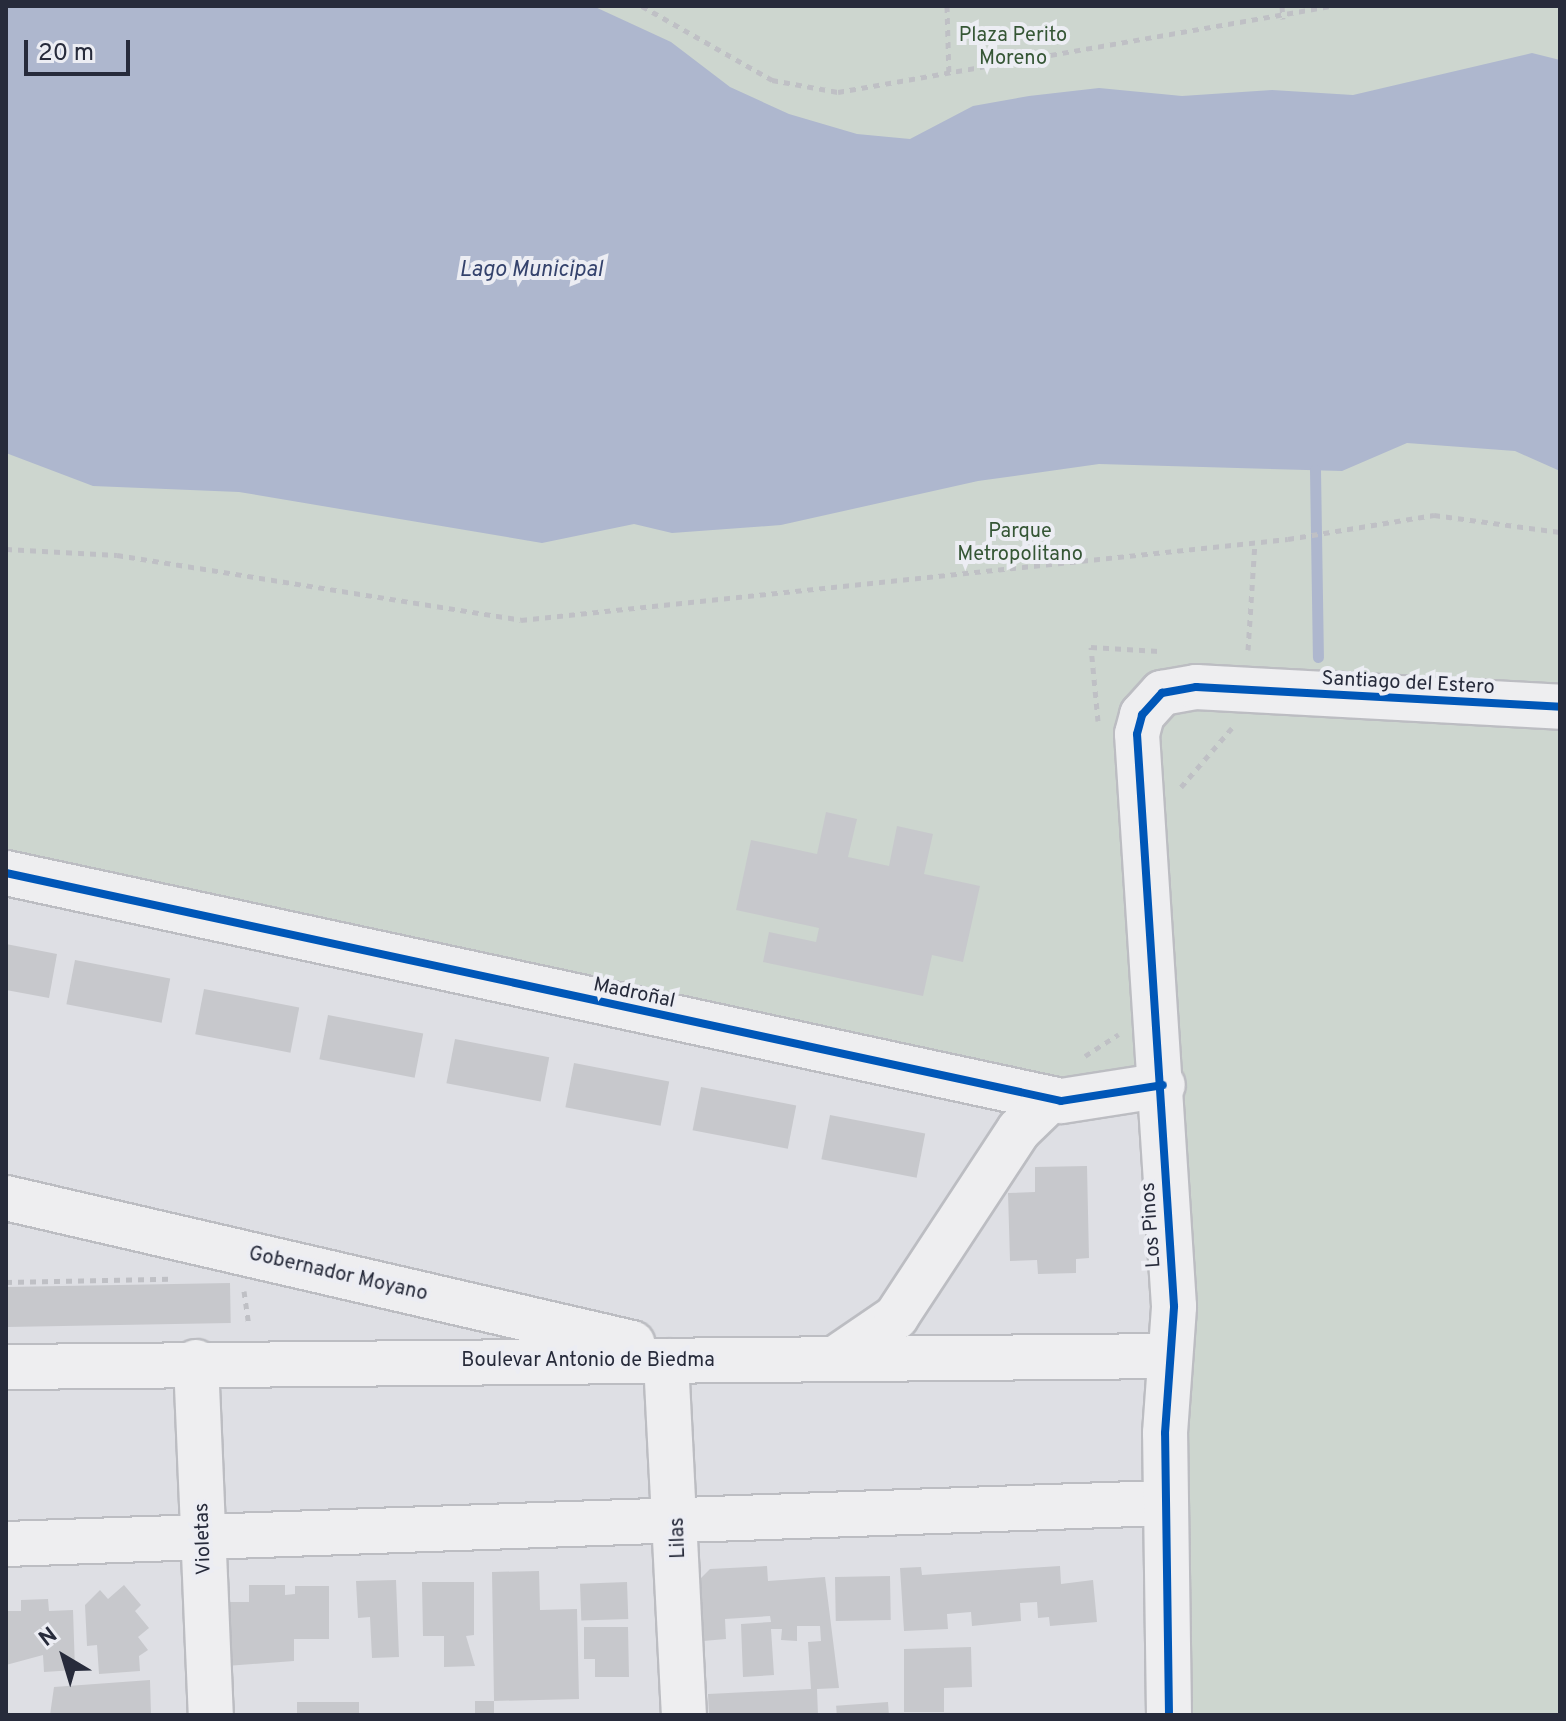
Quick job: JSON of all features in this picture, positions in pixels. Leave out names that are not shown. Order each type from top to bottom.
[{"type":"street","name":"Santiago del Estero","points":[[1118,737],[1151,699],[1196,687],[1560,707]]},
{"type":"street","name":"Los Pinos","points":[[1118,737],[1163,1085],[1170,1356],[1164,1503],[1169,1715]]},
{"type":"street","name":"Madroñal","points":[[6,873],[1063,1083],[1163,1085]]},
{"type":"street","points":[[833,1359],[896,1317],[1019,1130],[1063,1083]]},
{"type":"street","name":"Gobernador Moyano","points":[[6,1198],[636,1344],[666,1361]]},
{"type":"street","name":"Boulevar Antonio de Biedma","points":[[6,1367],[196,1362],[1170,1356]]},
{"type":"street","name":"Lilas","points":[[666,1361],[678,1519],[684,1715]]},
{"type":"street","name":"Violetas","points":[[196,1362],[211,1715]]},
{"type":"street","points":[[6,1544],[1164,1503]]},
{"type":"path","points":[[642,6],[748,67],[806,90],[949,77],[1283,19],[1329,6]]},
{"type":"path","points":[[947,6],[949,77]]},
{"type":"path","points":[[1282,6],[1283,19]]},
{"type":"path","points":[[6,549],[117,555],[521,620],[1255,543],[1434,515],[1560,532]]},
{"type":"path","points":[[1248,655],[1255,543]]},
{"type":"path","points":[[1118,737],[1091,647],[1177,652]]},
{"type":"path","points":[[1234,654],[1264,656]]},
{"type":"path","points":[[1180,804],[1180,789],[1233,726],[1249,727]]},
{"type":"path","points":[[1063,1083],[1095,1045],[1125,1032],[1124,1016]]},
{"type":"path","points":[[242,1278],[251,1338]]},
{"type":"path","points":[[6,1282],[179,1279]]},
{"type":"green space","name":"Parque Metropolitano","points":[[6,6],[1560,6],[1560,1715],[1169,1715],[1162,1112],[1061,1101],[6,873]]},
{"type":"water","name":"Lago Municipal","points":[[6,6],[593,6],[671,42],[730,87],[789,114],[857,134],[910,139],[973,106],[1029,96],[1099,88],[1182,96],[1272,90],[1353,95],[1532,53],[1560,60],[1560,471],[1515,451],[1407,443],[1342,471],[1099,464],[978,481],[781,525],[672,533],[634,524],[542,543],[239,492],[93,486],[6,453]]},
{"type":"building","points":[[826,812],[857,819],[848,857],[889,866],[897,826],[933,834],[924,874],[980,886],[963,962],[932,955],[923,996],[763,962],[769,932],[816,942],[819,928],[736,910],[751,840],[817,854]]},
{"type":"building","points":[[6,944],[57,954],[49,998],[6,990]]},
{"type":"building","points":[[75,960],[170,979],[162,1023],[66,1004]]},
{"type":"building","points":[[204,989],[299,1008],[290,1053],[195,1034]]},
{"type":"building","points":[[328,1015],[423,1034],[415,1078],[319,1059]]},
{"type":"building","points":[[455,1039],[549,1057],[541,1101],[446,1083]]},
{"type":"building","points":[[574,1063],[669,1082],[661,1126],[565,1107]]},
{"type":"building","points":[[701,1087],[796,1106],[788,1149],[693,1130]]},
{"type":"building","points":[[830,1115],[925,1134],[917,1178],[821,1159]]},
{"type":"building","points":[[1087,1166],[1089,1258],[1076,1259],[1076,1273],[1038,1274],[1037,1260],[1010,1261],[1008,1193],[1035,1192],[1035,1167]]},
{"type":"building","points":[[230,1283],[231,1323],[7,1327],[6,1287]]},
{"type":"building","points":[[767,1566],[768,1581],[825,1577],[839,1688],[817,1689],[818,1715],[709,1715],[708,1694],[811,1689],[808,1642],[821,1641],[820,1626],[797,1626],[797,1641],[781,1640],[782,1629],[771,1629],[774,1675],[743,1677],[741,1624],[771,1622],[770,1616],[725,1619],[726,1639],[703,1641],[700,1579],[710,1569]]},
{"type":"building","points":[[1060,1566],[1061,1584],[1093,1580],[1097,1622],[1050,1626],[1049,1617],[1038,1618],[1037,1602],[1020,1603],[1021,1621],[972,1626],[971,1612],[947,1614],[948,1629],[904,1631],[900,1568],[921,1567],[922,1575]]},
{"type":"building","points":[[539,1571],[540,1610],[577,1609],[579,1699],[494,1701],[492,1572]]},
{"type":"building","points":[[890,1576],[891,1620],[836,1621],[835,1577]]},
{"type":"building","points":[[396,1580],[399,1657],[372,1658],[370,1617],[358,1618],[356,1581]]},
{"type":"building","points":[[422,1582],[474,1582],[474,1635],[466,1636],[475,1666],[444,1667],[444,1636],[423,1636]]},
{"type":"building","points":[[627,1582],[628,1619],[581,1621],[580,1584]]},
{"type":"building","points":[[124,1585],[141,1605],[135,1611],[149,1628],[138,1637],[148,1650],[139,1656],[140,1671],[99,1674],[97,1645],[87,1646],[85,1605],[100,1590],[108,1599]]},
{"type":"building","points":[[249,1585],[285,1585],[285,1595],[295,1594],[295,1586],[329,1586],[329,1639],[294,1639],[294,1661],[226,1666],[226,1602],[249,1602]]},
{"type":"building","points":[[48,1599],[49,1611],[73,1610],[75,1670],[44,1672],[43,1655],[6,1665],[6,1611],[21,1611],[21,1600]]},
{"type":"building","points":[[584,1627],[628,1627],[629,1677],[595,1677],[595,1659],[584,1659]]},
{"type":"building","points":[[971,1647],[972,1687],[944,1688],[944,1712],[904,1712],[904,1649]]},
{"type":"building","points":[[150,1680],[151,1714],[50,1715],[54,1687]]},
{"type":"building","points":[[475,1701],[494,1701],[494,1715],[475,1715]]},
{"type":"building","points":[[297,1702],[359,1702],[359,1715],[297,1715]]},
{"type":"building","points":[[888,1702],[889,1715],[837,1715],[836,1706]]},
{"type":"waterway","points":[[1315,470],[1318,657]]},
{"type":"cycle path","points":[[1169,1715],[1165,1433],[1174,1306],[1137,734],[1142,715],[1162,693],[1196,687],[1560,707]]},
{"type":"cycle path","points":[[6,873],[1061,1101],[1163,1085]]},
{"type":"park label","name":"Plaza Perito Moreno","points":[[1013,48]]}]
